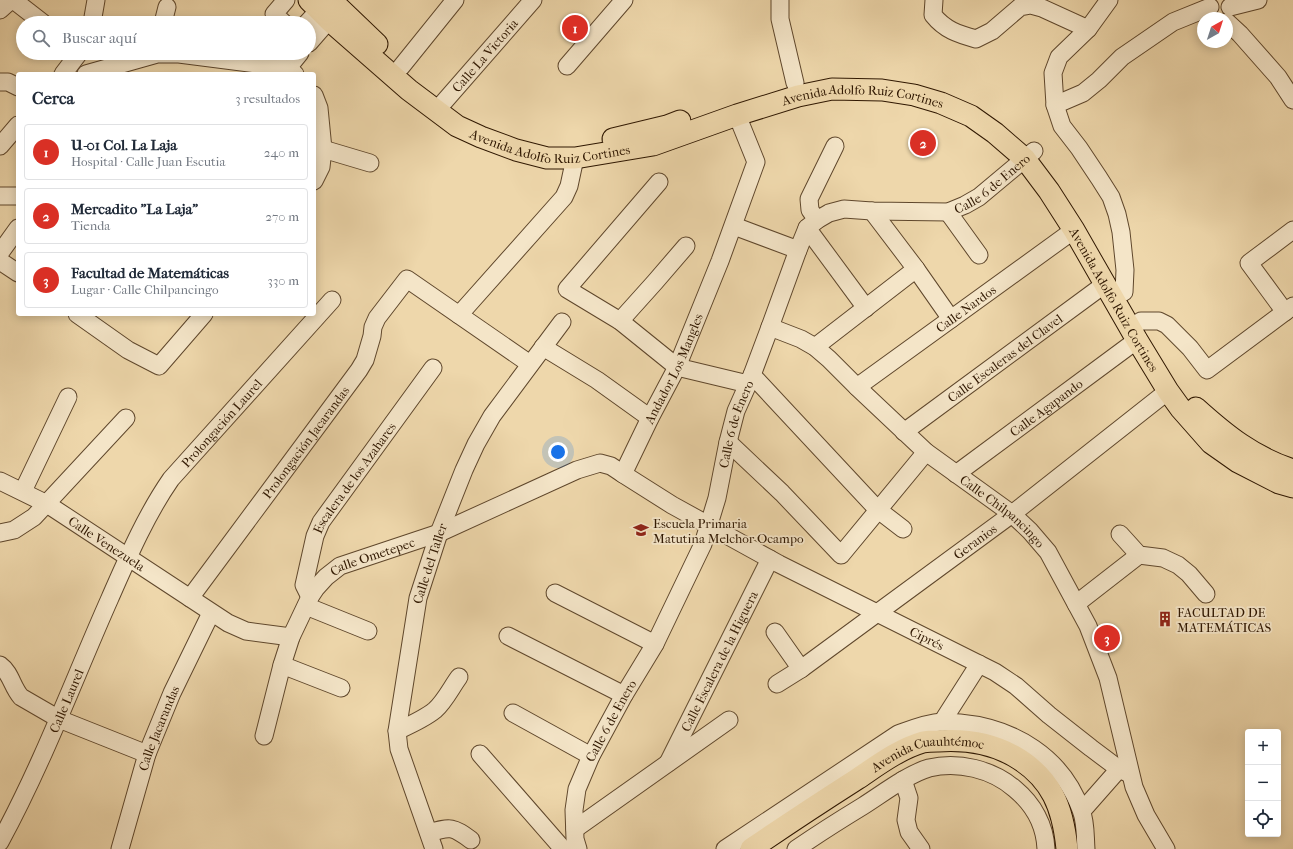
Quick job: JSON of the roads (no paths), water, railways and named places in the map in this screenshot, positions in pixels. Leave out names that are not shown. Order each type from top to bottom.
[{"type":"main road","name":"Avenida Adolfo Ruiz Cortines","points":[[319,10],[401,67],[440,106],[457,126],[516,150],[547,158],[575,158],[653,145],[737,115],[798,96],[832,89],[882,90],[914,95],[941,103],[971,116],[1030,155],[1049,191],[1114,288]]},
{"type":"main road","name":"Avenida Adolfo Ruiz Cortines","points":[[319,10],[409,90],[440,106],[467,116],[496,130],[531,140],[549,143],[569,144],[602,142],[667,126],[745,97],[795,83],[834,77],[878,78],[918,84],[947,94],[978,110],[1004,127],[1057,181],[1168,391],[1181,409],[1211,443],[1238,462],[1280,483],[1293,487]]},
{"type":"main road","name":"Avenida Adolfo Ruiz Cortines","points":[[1136,330],[1194,406],[1222,431],[1253,453],[1293,470]]},
{"type":"main road","name":"Avenida Cuauhtémoc","points":[[751,849],[900,751],[924,742],[952,740],[979,743],[1002,750],[1023,762],[1044,780],[1061,812],[1067,849]]},
{"type":"main road","name":"Avenida Cuauhtémoc","points":[[772,849],[799,830],[901,767],[926,756],[951,753],[976,756],[996,762],[1017,772],[1036,792],[1046,812],[1051,828],[1054,849]]},
{"type":"main road","points":[[815,788],[846,786]]},
{"type":"street","points":[[93,16],[96,0]]},
{"type":"street","points":[[276,16],[274,14],[286,0]]},
{"type":"street","points":[[401,67],[455,0]]},
{"type":"street","name":"Calle La Victoria","points":[[440,106],[518,7],[533,0]]},
{"type":"street","points":[[567,66],[624,0]]},
{"type":"street","points":[[780,0],[780,19],[795,83]]},
{"type":"street","points":[[934,0],[933,15],[939,23],[956,34],[976,39],[992,31],[1020,7],[1031,5],[1042,8],[1088,29]]},
{"type":"street","points":[[1109,0],[1088,29],[1059,56],[1053,73],[1055,106],[1062,126],[1100,178],[1117,214],[1121,232],[1125,270],[1114,288]]},
{"type":"street","points":[[1055,106],[1083,92],[1100,80],[1122,57],[1173,22],[1258,0]]},
{"type":"street","points":[[0,10],[10,1],[16,2],[34,16]]},
{"type":"street","points":[[316,20],[319,10]]},
{"type":"street","points":[[1220,10],[1278,77],[1293,100]]},
{"type":"street","points":[[65,72],[74,60]]},
{"type":"street","points":[[93,72],[133,60]]},
{"type":"street","points":[[216,60],[289,72],[296,60]]},
{"type":"street","points":[[0,82],[8,82],[16,86]]},
{"type":"street","points":[[316,100],[319,108],[323,149],[322,167],[316,178]]},
{"type":"street","name":"Andador Los Mangles","points":[[622,474],[677,367],[734,226],[756,162],[737,115]]},
{"type":"street","points":[[0,146],[16,127]]},
{"type":"street","points":[[835,146],[809,199],[812,224],[866,308]]},
{"type":"street","points":[[323,149],[370,163]]},
{"type":"street","name":"Calle 6 de Enero","points":[[578,849],[575,839],[574,810],[577,789],[591,756],[624,695],[655,644],[703,544],[710,526],[717,498],[728,442],[736,411],[750,379],[798,250],[812,224],[829,212],[844,210],[948,212],[979,197],[1030,155]]},
{"type":"street","points":[[530,364],[459,316],[564,197],[569,186],[575,158]]},
{"type":"street","points":[[659,182],[567,289],[620,321],[677,367],[750,379],[877,509],[903,530]]},
{"type":"street","points":[[0,196],[16,196]]},
{"type":"street","points":[[872,211],[916,269],[951,319]]},
{"type":"street","points":[[948,212],[979,255]]},
{"type":"street","points":[[734,226],[798,250]]},
{"type":"street","name":"Calle Nardos","points":[[857,387],[1074,230]]},
{"type":"street","points":[[1136,330],[1160,321],[1167,325],[1190,348],[1207,370],[1289,309],[1249,262],[1293,230]]},
{"type":"street","points":[[0,253],[16,231]]},
{"type":"street","points":[[620,321],[686,246]]},
{"type":"street","points":[[0,261],[16,272]]},
{"type":"street","points":[[815,347],[916,269]]},
{"type":"street","name":"Prolongación Jacarandas","points":[[190,598],[359,370],[365,360],[373,327],[377,318],[407,279],[459,316]]},
{"type":"street","name":"Calle Escaleras del Clavel","points":[[904,432],[1114,288]]},
{"type":"street","name":"Prolongación Laurel","points":[[128,558],[158,497],[171,479],[332,300]]},
{"type":"street","points":[[80,316],[128,350],[159,366],[202,316]]},
{"type":"street","name":"Calle del Taller","points":[[471,840],[454,830],[445,828],[432,841],[399,749],[397,731],[418,598],[439,533],[476,444],[492,416],[562,322]]},
{"type":"street","name":"Calle Chilpancingo","points":[[770,327],[801,339],[815,347],[926,452],[1012,514],[1030,531],[1048,552],[1088,626],[1108,678],[1125,771],[1134,787],[1146,815],[1166,849]]},
{"type":"street","name":"Calle Agapando","points":[[956,474],[1136,330]]},
{"type":"street","points":[[543,347],[598,380],[650,418]]},
{"type":"street","name":"Escalera de los Azahares","points":[[308,602],[304,585],[315,536],[321,522],[433,368]]},
{"type":"street","name":"Geranios","points":[[778,684],[801,669],[1012,514],[1168,391]]},
{"type":"street","points":[[24,491],[68,397]]},
{"type":"street","points":[[0,533],[14,530],[34,517],[126,418]]},
{"type":"street","points":[[728,442],[782,493],[841,555],[877,509],[926,452]]},
{"type":"street","name":"Calle Ometepec","points":[[264,736],[282,665],[291,637],[316,588],[326,577],[340,566],[439,533],[577,470],[600,463]]},
{"type":"street","name":"Ciprés","points":[[600,463],[611,466],[710,526],[770,559],[995,672],[1016,686],[1049,715],[1125,771]]},
{"type":"street","name":"Calle Venezuela","points":[[0,481],[24,491],[47,504],[228,623],[246,632],[291,637]]},
{"type":"street","points":[[1120,534],[1139,555],[1164,558],[1178,565],[1189,574],[1206,594]]},
{"type":"street","points":[[1076,604],[1139,555]]},
{"type":"street","name":"Calle Laurel","points":[[0,842],[59,719],[93,636],[128,558]]},
{"type":"street","name":"Calle Escalera de la Higuera","points":[[668,763],[770,559]]},
{"type":"street","points":[[555,593],[655,644]]},
{"type":"street","points":[[308,602],[368,631]]},
{"type":"street","name":"Calle Jacarandas","points":[[120,849],[147,754],[172,693],[211,613]]},
{"type":"street","points":[[775,632],[801,669]]},
{"type":"street","points":[[508,636],[624,695]]},
{"type":"street","points":[[942,722],[979,664]]},
{"type":"street","points":[[0,665],[5,669],[16,692],[21,697],[59,719],[147,754]]},
{"type":"street","points":[[282,665],[341,688]]},
{"type":"street","points":[[397,731],[435,710],[459,677]]},
{"type":"street","points":[[513,713],[591,756]]},
{"type":"street","points":[[575,829],[729,720]]},
{"type":"street","points":[[725,849],[898,734],[922,725],[942,722],[973,724],[1002,732],[1027,744],[1051,762],[1069,783],[1082,811],[1086,849]]},
{"type":"street","points":[[480,754],[563,849]]},
{"type":"street","points":[[804,847],[903,780],[929,768],[951,766],[974,768],[992,774],[1010,784],[1024,796],[1034,810],[1042,827],[1046,849]]},
{"type":"street","points":[[1082,811],[1125,771]]},
{"type":"street","points":[[903,780],[909,798],[906,820],[909,832],[922,849]]},
{"type":"place","name":"U-01 Col. La Laja","points":[[575,28]]},
{"type":"place","name":"Mercadito \"La Laja\"","points":[[923,143]]},
{"type":"place","name":"Escuela Primaria Matutina Melchor Ocampo","points":[[641,530]]},
{"type":"place","name":"FACULTAD DE MATEMÁTICAS","points":[[1165,619]]},
{"type":"place","name":"Facultad de Matemáticas","points":[[1107,638]]}]
